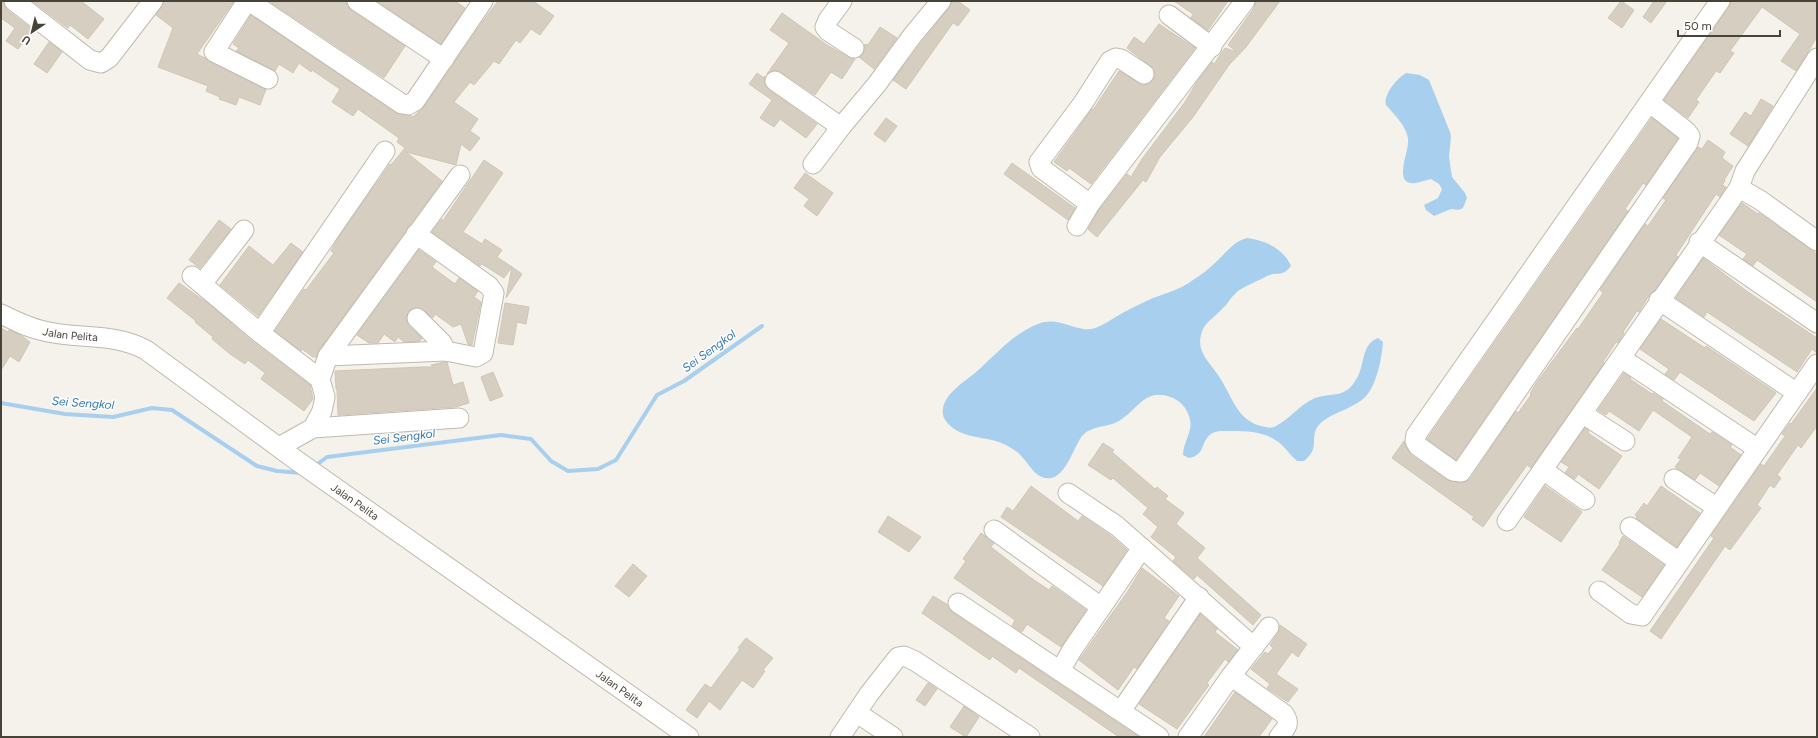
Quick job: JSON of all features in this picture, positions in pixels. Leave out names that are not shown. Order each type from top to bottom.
[{"type":"street","points":[[14,1],[90,60],[101,63],[109,58],[153,1]]},
{"type":"street","points":[[268,79],[214,52],[248,1],[402,104],[408,105],[414,101],[444,59],[476,4]]},
{"type":"street","points":[[357,1],[444,59]]},
{"type":"street","points":[[842,1],[828,20],[825,27],[828,31],[854,48]]},
{"type":"street","points":[[813,164],[941,1]]},
{"type":"street","points":[[1077,226],[1090,204],[1212,47],[1245,1]]},
{"type":"street","points":[[1649,102],[1686,131],[1690,136],[1688,143],[1461,472],[1452,471],[1418,446],[1415,441],[1416,434],[1649,102],[1720,1]]},
{"type":"street","points":[[1169,15],[1212,47]]},
{"type":"street","points":[[1090,204],[1042,168],[1039,162],[1083,103],[1110,61],[1116,58],[1121,59],[1144,74]]},
{"type":"street","points":[[1507,521],[1583,414],[1699,242],[1739,188],[1745,171],[1817,58]]},
{"type":"street","points":[[775,81],[841,127]]},
{"type":"street","points":[[260,332],[385,151]]},
{"type":"street","points":[[313,428],[322,411],[325,397],[320,379],[328,356],[460,175]]},
{"type":"street","points":[[1739,188],[1760,200],[1817,241]]},
{"type":"street","points":[[244,230],[197,280],[320,379]]},
{"type":"street","points":[[328,356],[446,351],[476,357],[483,353],[494,293],[489,286],[416,234]]},
{"type":"street","points":[[1699,242],[1817,323]]},
{"type":"street","points":[[1659,300],[1797,393]]},
{"type":"street","name":"Jalan Pelita","points":[[1,314],[16,322],[44,332],[122,340],[135,344],[146,350],[296,460],[689,737]]},
{"type":"street","points":[[416,318],[442,343],[446,351]]},
{"type":"street","points":[[1621,358],[1758,449]]},
{"type":"street","points":[[1599,591],[1631,614],[1642,616],[1716,507],[1817,364]]},
{"type":"street","points":[[1583,414],[1626,441]]},
{"type":"street","points":[[279,447],[313,428],[459,418]]},
{"type":"street","points":[[1542,470],[1585,500]]},
{"type":"street","points":[[1674,479],[1716,507]]},
{"type":"street","points":[[1068,493],[1117,526],[1254,647]]},
{"type":"street","points":[[1630,527],[1679,562]]},
{"type":"street","points":[[994,530],[1101,607]]},
{"type":"street","points":[[1060,671],[1072,650],[1142,548]]},
{"type":"street","points":[[1122,710],[1199,598]]},
{"type":"street","points":[[958,603],[1060,671],[1122,710],[1159,737]]},
{"type":"street","points":[[1188,737],[1231,676],[1269,627]]},
{"type":"street","points":[[840,737],[898,657],[904,656],[929,669],[1030,737]]},
{"type":"street","points":[[1231,676],[1284,714],[1288,720],[1288,725],[1279,737]]},
{"type":"street","points":[[857,713],[893,737]]},
{"type":"water","points":[[1406,73],[1420,75],[1429,80],[1450,132],[1449,157],[1452,177],[1465,193],[1467,198],[1463,208],[1459,210],[1451,209],[1434,216],[1426,210],[1424,205],[1438,198],[1442,189],[1439,184],[1431,179],[1416,183],[1409,182],[1404,179],[1403,167],[1408,144],[1407,134],[1400,121],[1386,105],[1386,101],[1392,87]]},
{"type":"water","points":[[1247,238],[1273,246],[1284,255],[1291,266],[1285,272],[1267,276],[1238,291],[1205,326],[1200,343],[1206,359],[1223,382],[1235,405],[1246,418],[1253,423],[1268,428],[1276,426],[1315,398],[1343,392],[1353,385],[1360,373],[1366,350],[1369,345],[1378,338],[1383,342],[1378,370],[1371,390],[1359,402],[1329,417],[1318,426],[1314,435],[1314,447],[1304,461],[1297,461],[1282,445],[1271,437],[1258,433],[1239,431],[1221,431],[1211,434],[1205,441],[1201,451],[1189,458],[1183,455],[1191,424],[1188,413],[1179,402],[1173,398],[1163,395],[1148,397],[1117,422],[1086,432],[1066,466],[1057,476],[1051,478],[1038,475],[1021,455],[1009,447],[992,440],[963,434],[951,427],[945,419],[943,413],[944,404],[954,390],[1020,333],[1044,322],[1062,323],[1084,329],[1092,329],[1100,326],[1138,305],[1188,283],[1208,269],[1234,245]]},
{"type":"building","points":[[32,1],[81,1],[104,19],[88,39],[70,25],[68,28]]},
{"type":"building","points":[[164,1],[234,1],[197,54],[266,89],[260,105],[239,97],[236,105],[219,99],[220,97],[206,91],[208,86],[158,67],[173,28],[156,15]]},
{"type":"building","points":[[269,1],[346,1],[347,6],[351,10],[405,46],[384,78]]},
{"type":"building","points":[[377,1],[455,1],[465,8],[441,44]]},
{"type":"building","points":[[498,1],[533,1],[554,16],[540,35],[531,29],[520,43],[516,40],[499,64],[494,61],[474,85],[470,82],[454,102],[478,119],[470,131],[480,138],[470,151],[461,144],[456,165],[406,152],[442,181],[319,350],[316,357],[313,357],[302,349],[301,351],[275,331],[304,289],[306,290],[334,253],[331,251],[338,238],[390,164],[391,165],[405,148],[397,142],[399,138],[358,109],[353,116],[332,102],[340,89],[312,70],[311,72],[299,63],[293,73],[279,64],[275,71],[236,51],[239,48],[233,44],[251,15],[396,113],[410,115],[413,117],[424,107]]},
{"type":"building","points":[[952,1],[958,1],[970,10],[958,26],[953,23],[906,89],[893,80],[949,8]]},
{"type":"building","points":[[1174,1],[1228,1],[1208,30],[1191,18],[1193,14]]},
{"type":"building","points":[[1256,1],[1280,1],[1246,47],[1229,65],[1193,117],[1160,157],[1146,182],[1143,180],[1097,237],[1088,229],[1099,210],[1127,174],[1131,177],[1142,159],[1185,102],[1197,82],[1212,62],[1214,64],[1225,48],[1237,52],[1228,45],[1254,8]]},
{"type":"building","points":[[1621,1],[1634,10],[1622,28],[1608,18]]},
{"type":"building","points":[[1654,1],[1667,1],[1651,23],[1643,17]]},
{"type":"building","points":[[1731,1],[1817,1],[1817,37],[1796,71],[1781,61],[1800,34],[1762,7],[1730,51],[1734,53],[1720,73],[1716,71],[1696,100],[1699,102],[1688,118],[1664,100],[1729,7]]},
{"type":"building","points":[[3,2],[7,10],[33,30],[18,49],[6,41],[15,28],[1,18],[1,5]]},
{"type":"building","points":[[782,13],[827,45],[848,57],[855,59],[842,79],[831,72],[815,95],[781,72],[776,70],[767,74],[789,43],[770,30]]},
{"type":"building","points":[[1159,24],[1195,48],[1091,184],[1069,168],[1067,171],[1054,162],[1092,109],[1093,110],[1119,71],[1143,85],[1149,84],[1153,80],[1155,75],[1154,69],[1127,48],[1134,37],[1144,44]]},
{"type":"building","points":[[880,27],[897,38],[874,69],[859,57],[863,54],[864,45],[868,45]]},
{"type":"building","points":[[49,42],[62,52],[47,73],[34,64]]},
{"type":"building","points":[[757,73],[764,78],[765,76],[765,85],[769,90],[817,124],[806,138],[780,119],[774,127],[760,118],[772,100],[749,84]]},
{"type":"building","points":[[1761,99],[1773,106],[1748,146],[1730,134],[1745,112],[1751,116]]},
{"type":"building","points":[[886,118],[897,126],[885,142],[874,134]]},
{"type":"building","points":[[1652,118],[1678,138],[1646,185],[1643,183],[1625,209],[1628,211],[1456,460],[1427,439]]},
{"type":"building","points":[[1708,140],[1725,152],[1722,158],[1733,166],[1722,185],[1726,187],[1720,197],[1716,194],[1676,255],[1678,257],[1655,290],[1650,294],[1639,312],[1637,311],[1623,332],[1624,333],[1618,343],[1616,342],[1603,362],[1604,363],[1531,468],[1527,465],[1483,527],[1472,519],[1474,517],[1392,458],[1404,441],[1411,455],[1447,480],[1460,483],[1470,479],[1516,411],[1518,413],[1531,395],[1530,394],[1537,382],[1577,328],[1578,329],[1603,293],[1600,290],[1645,224],[1648,226],[1666,200],[1663,198],[1698,147],[1702,149]]},
{"type":"building","points":[[484,160],[503,173],[463,232],[482,244],[485,239],[502,250],[497,257],[512,267],[504,278],[482,264],[480,266],[432,232],[442,219],[441,222],[444,219]]},
{"type":"building","points":[[1012,163],[1075,208],[1068,220],[1004,174]]},
{"type":"building","points":[[805,173],[833,193],[817,216],[804,206],[809,199],[794,188]]},
{"type":"building","points":[[1742,203],[1758,214],[1759,213],[1817,254],[1817,302],[1757,260],[1753,266],[1743,259],[1747,254],[1719,235]]},
{"type":"building","points":[[219,220],[231,229],[200,268],[189,260]]},
{"type":"building","points":[[291,243],[303,252],[258,316],[220,285],[249,246],[273,265]]},
{"type":"building","points":[[419,250],[436,262],[432,267],[455,284],[459,278],[478,291],[474,297],[481,302],[472,345],[468,344],[461,324],[453,327],[435,314],[433,318],[419,307],[410,310],[406,320],[409,326],[422,338],[420,341],[404,342],[398,337],[395,342],[384,334],[378,343],[369,343],[357,335]]},
{"type":"building","points":[[1703,258],[1748,292],[1817,338],[1817,353],[1812,349],[1797,372],[1707,312],[1704,317],[1676,298]]},
{"type":"building","points":[[512,267],[522,274],[506,298]]},
{"type":"building","points":[[179,283],[209,304],[253,342],[310,385],[313,399],[304,411],[261,379],[265,373],[248,360],[245,364],[230,354],[212,339],[213,337],[195,322],[196,321],[167,298]]},
{"type":"building","points":[[505,303],[529,307],[526,324],[517,322],[513,345],[498,343]]},
{"type":"building","points":[[1661,319],[1705,348],[1706,346],[1776,393],[1754,421],[1680,372],[1674,380],[1665,374],[1669,369],[1640,349]]},
{"type":"building","points":[[1,328],[8,332],[9,330],[22,336],[30,342],[19,362],[10,356],[1,370]]},
{"type":"building","points":[[447,362],[453,385],[463,382],[469,403],[455,407],[338,415],[335,371],[433,367],[431,365]]},
{"type":"building","points":[[493,372],[503,396],[490,401],[481,377]]},
{"type":"building","points":[[1624,373],[1631,378],[1630,379],[1652,394],[1653,393],[1663,399],[1662,401],[1710,434],[1712,432],[1732,445],[1730,447],[1741,455],[1719,486],[1700,473],[1695,480],[1675,467],[1681,459],[1678,458],[1692,437],[1653,410],[1639,431],[1609,411],[1606,415],[1598,410]]},
{"type":"building","points":[[1817,388],[1817,426],[1801,448],[1798,445],[1777,475],[1781,478],[1774,488],[1770,485],[1757,505],[1761,508],[1730,550],[1725,546],[1661,639],[1650,631],[1714,538],[1711,536],[1761,464],[1764,466],[1785,436],[1782,434]]},
{"type":"building","points":[[1585,428],[1589,431],[1588,433],[1622,456],[1599,489],[1578,474],[1575,479],[1565,473],[1569,467],[1561,462]]},
{"type":"building","points":[[1103,443],[1114,450],[1112,452],[1155,489],[1157,487],[1168,496],[1165,499],[1184,513],[1176,524],[1205,548],[1197,558],[1261,615],[1253,625],[1197,575],[1194,579],[1173,561],[1176,557],[1151,537],[1158,527],[1143,514],[1148,508],[1113,478],[1111,480],[1088,465]]},
{"type":"building","points":[[1031,486],[1078,521],[1082,516],[1110,535],[1127,550],[1103,586],[1001,517],[1007,507],[1013,511]]},
{"type":"building","points":[[1545,486],[1582,512],[1561,542],[1524,517]]},
{"type":"building","points":[[1661,486],[1700,513],[1677,547],[1636,518],[1637,517],[1635,515],[1644,503],[1647,506]]},
{"type":"building","points":[[888,516],[921,537],[909,552],[878,532]]},
{"type":"building","points":[[981,533],[994,543],[991,547],[1031,578],[1049,590],[1052,586],[1086,610],[1061,647],[1027,624],[1022,632],[1012,626],[1015,620],[954,578],[966,561],[963,559]]},
{"type":"building","points":[[1623,536],[1664,565],[1642,597],[1602,570],[1620,544],[1619,543]]},
{"type":"building","points":[[633,564],[647,576],[629,597],[615,586]]},
{"type":"building","points":[[1142,568],[1179,596],[1164,618],[1169,621],[1137,669],[1134,667],[1118,690],[1079,660],[1128,591]]},
{"type":"building","points":[[933,596],[948,605],[952,612],[1139,737],[1119,737],[1019,668],[1016,673],[992,656],[990,660],[922,613]]},
{"type":"building","points":[[1200,614],[1217,629],[1215,632],[1238,650],[1228,662],[1225,659],[1207,683],[1209,685],[1177,729],[1139,704]]},
{"type":"building","points":[[1280,625],[1307,644],[1298,657],[1292,652],[1276,674],[1298,689],[1288,702],[1267,688],[1270,684],[1251,669],[1265,652],[1268,654],[1273,648],[1270,645],[1278,633]]},
{"type":"building","points":[[746,638],[773,658],[763,670],[765,671],[753,688],[742,680],[720,710],[709,701],[697,718],[686,710],[705,684],[711,688],[740,649],[738,648]]},
{"type":"building","points":[[928,683],[937,689],[925,706],[916,700]]},
{"type":"building","points":[[1235,692],[1272,719],[1259,737],[1204,737]]},
{"type":"building","points":[[964,706],[979,717],[966,737],[950,727]]},
{"type":"waterway","name":"Sei Sengkol","points":[[315,466],[327,457],[501,435],[531,439],[551,461],[568,471],[598,469],[616,460],[657,395],[684,381],[762,326]]},
{"type":"waterway","name":"Sei Sengkol","points":[[1,403],[65,414],[113,417],[152,408],[172,410],[257,466],[277,471],[303,473]]}]
